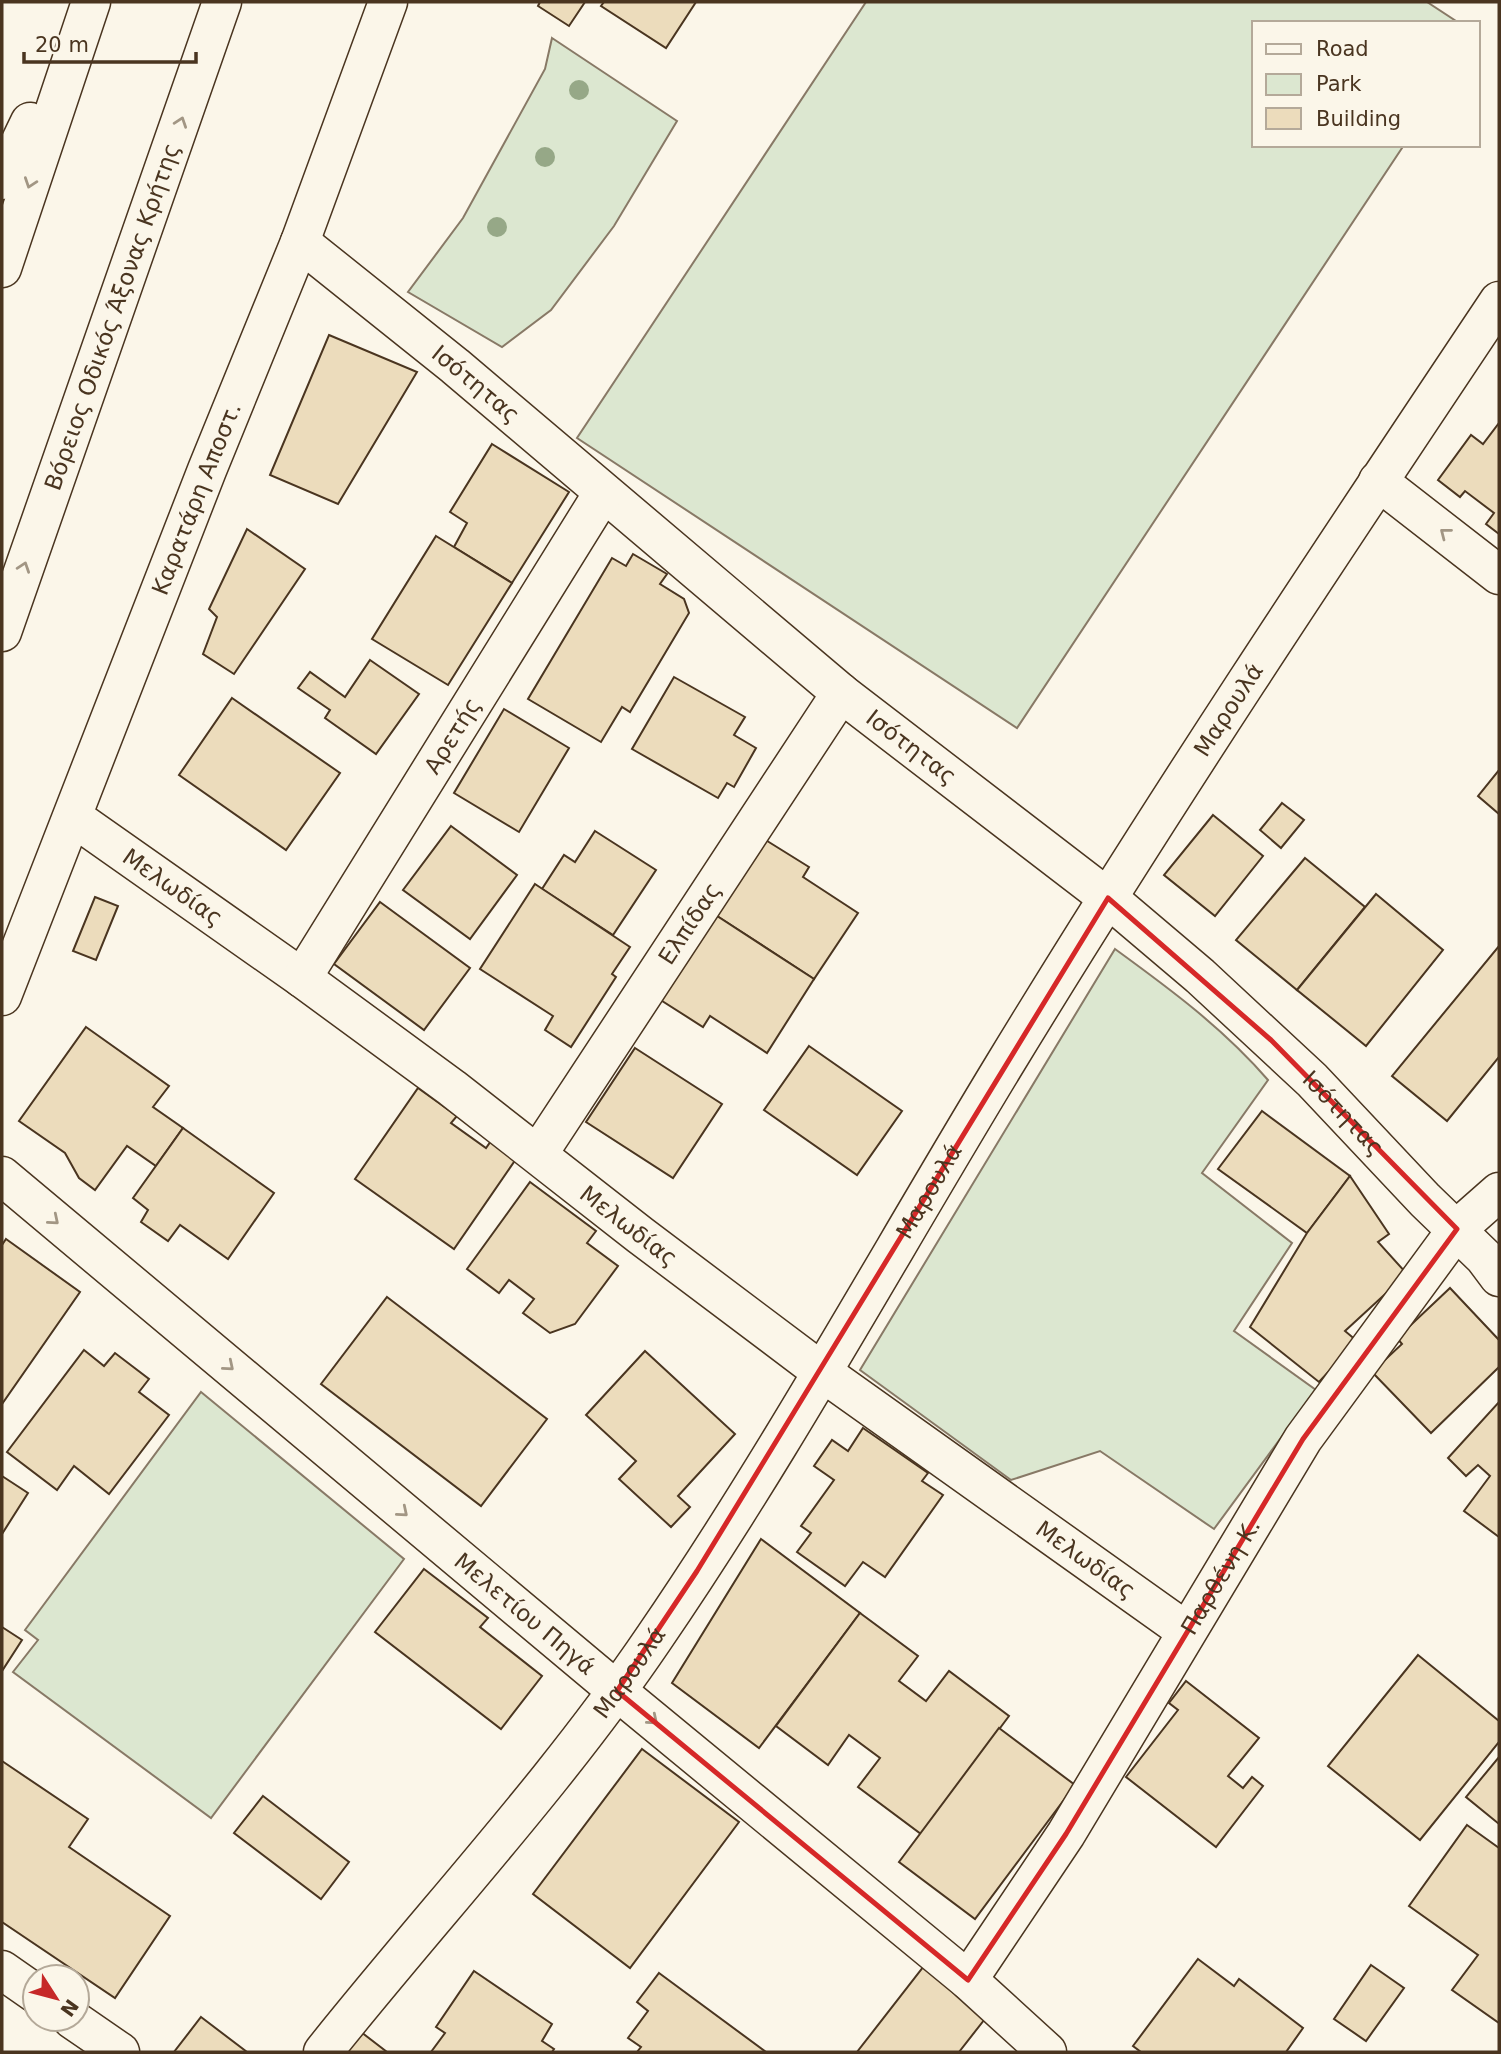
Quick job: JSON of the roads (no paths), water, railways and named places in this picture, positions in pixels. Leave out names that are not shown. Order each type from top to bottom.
[{"type":"main road","name":"Βόρειος Οδικός Άξονας Κρήτης","points":[[2,632],[222,2]]},
{"type":"main road","name":"Καρατάρη Αποστ.","points":[[2,996],[202,483],[300,242],[388,2]]},
{"type":"main road","points":[[2,180],[88,14]]},
{"type":"main road","points":[[2,268],[88,14]]},
{"type":"main road","name":"Ισότητας","points":[[300,242],[455,366],[841,693],[1108,898],[1271,1040],[1457,1229],[1499,1276]]},
{"type":"main road","name":"Μαρουλά","points":[[323,2052],[550,1779],[656,1635],[822,1372],[1002,1069],[1108,898],[1378,481],[1499,301]]},
{"type":"main road","points":[[1378,481],[1499,575]]},
{"type":"main road","name":"Αρετής","points":[[302,978],[603,493]]},
{"type":"main road","name":"Ελπίδας","points":[[538,1154],[841,693]]},
{"type":"main road","name":"Μελωδίας","points":[[73,817],[302,978],[452,1088],[640,1235],[822,1372],[1186,1631]]},
{"type":"main road","name":"Μελετίου Πηγά","points":[[2,1176],[617,1691],[968,1980],[1047,2052]]},
{"type":"main road","name":"Παρθένη Κ.","points":[[968,1980],[1066,1834],[1303,1439],[1457,1229],[1499,1192]]},
{"type":"main road","points":[[2,1970],[21,1983]]},
{"type":"main road","points":[[91,2032],[120,2052]]}]
